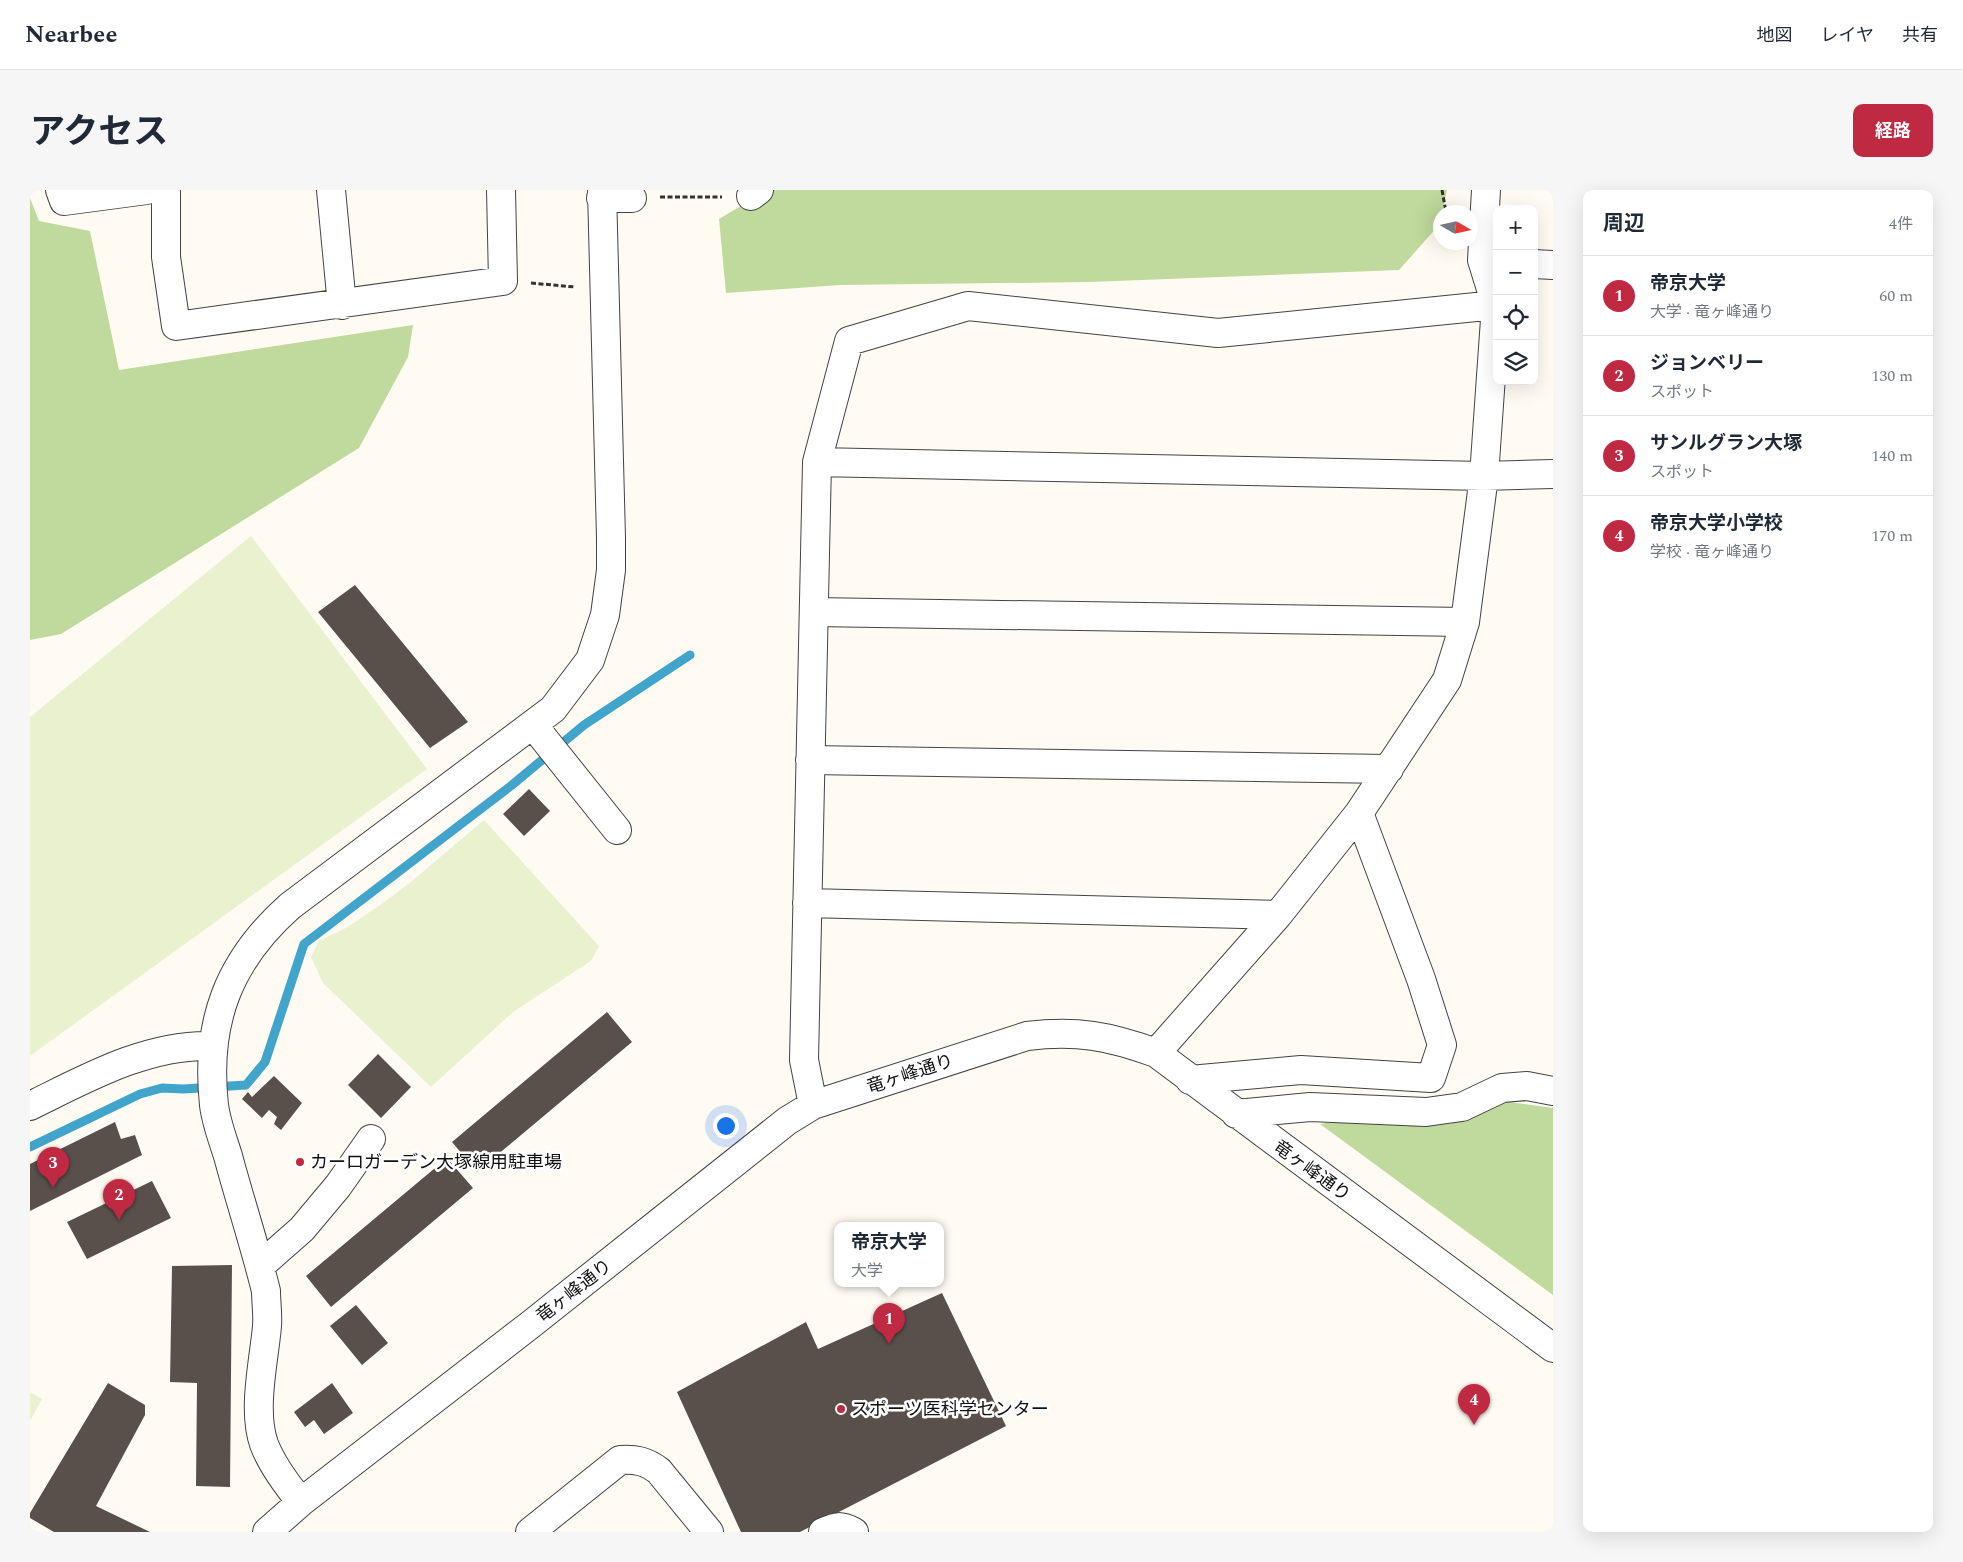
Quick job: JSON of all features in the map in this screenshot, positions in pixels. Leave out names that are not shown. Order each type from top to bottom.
[{"type":"street","points":[[60,190],[64,201],[147,190]]},
{"type":"street","points":[[166,190],[166,257],[176,326],[503,281],[501,190]]},
{"type":"street","points":[[331,190],[342,304]]},
{"type":"street","points":[[1486,190],[1489,261],[1494,295]]},
{"type":"street","points":[[301,1502],[285,1482],[264,1444],[260,1424],[260,1397],[267,1322],[266,1291],[214,1107],[212,1058],[218,1015],[237,968],[269,924],[290,906],[547,744],[553,709],[590,660],[605,615],[611,570],[612,538],[602,194],[632,198]]},
{"type":"street","points":[[1538,264],[1553,265]]},
{"type":"street","points":[[813,1105],[804,1060],[817,462],[849,341],[968,306],[1218,333],[1493,306]]},
{"type":"street","points":[[1156,1053],[1278,915],[1359,813],[1446,680],[1465,622],[1484,476],[1494,340]]},
{"type":"street","points":[[817,462],[1484,476],[1553,474]]},
{"type":"street","points":[[814,612],[1465,622]]},
{"type":"street","points":[[547,744],[617,830]]},
{"type":"street","points":[[810,760],[1389,769]]},
{"type":"street","points":[[1190,1080],[1301,1070],[1431,1078],[1442,1045],[1421,979],[1359,813]]},
{"type":"street","points":[[807,903],[1278,915]]},
{"type":"street","name":"竜ヶ峰通り","points":[[267,1532],[301,1502],[530,1325],[787,1121],[813,1105],[1027,1036],[1057,1033],[1092,1035],[1122,1041],[1156,1053],[1553,1348]]},
{"type":"street","points":[[30,1106],[97,1073],[159,1052],[199,1046],[212,1058]]},
{"type":"street","points":[[1236,1114],[1310,1107],[1426,1112],[1462,1108],[1502,1088],[1527,1086],[1553,1091]]},
{"type":"street","points":[[260,1266],[302,1229],[338,1186],[371,1139]]},
{"type":"street","points":[[530,1532],[620,1460],[637,1459],[650,1464],[659,1471],[709,1532]]},
{"type":"street","points":[[823,1532],[836,1526],[854,1532]]},
{"type":"path","points":[[1442,190],[1445,205]]},
{"type":"path","points":[[632,198],[755,193]]},
{"type":"path","points":[[503,281],[605,289]]},
{"type":"green space","points":[[768,190],[1447,190],[1444,205],[1433,205],[1433,232],[1399,270],[1089,282],[840,285],[726,293],[719,219]]},
{"type":"green space","points":[[30,198],[39,221],[90,231],[119,370],[413,325],[408,357],[359,448],[61,634],[30,640]]},
{"type":"green space","points":[[251,536],[427,769],[30,1056],[30,717]]},
{"type":"green space","points":[[484,820],[599,946],[591,961],[513,1012],[431,1087],[323,983],[311,957],[319,941],[346,928],[383,903]]},
{"type":"green space","points":[[1502,1101],[1553,1108],[1553,1295],[1320,1124],[1352,1119],[1450,1124]]},
{"type":"green space","points":[[30,1392],[42,1399],[30,1421]]},
{"type":"building","points":[[355,585],[468,722],[430,748],[318,612]]},
{"type":"building","points":[[529,789],[550,811],[524,836],[503,814]]},
{"type":"building","points":[[607,1012],[632,1042],[477,1172],[452,1142]]},
{"type":"building","points":[[378,1054],[411,1087],[381,1118],[348,1085]]},
{"type":"building","points":[[274,1076],[302,1103],[281,1130],[274,1124],[277,1117],[269,1110],[262,1118],[242,1099],[248,1092],[252,1097]]},
{"type":"building","points":[[115,1122],[121,1139],[135,1135],[142,1155],[30,1211],[30,1164]]},
{"type":"building","points":[[447,1158],[473,1188],[331,1307],[306,1276]]},
{"type":"building","points":[[152,1181],[171,1218],[87,1259],[67,1222]]},
{"type":"building","points":[[232,1265],[230,1487],[196,1486],[197,1383],[170,1382],[172,1266]]},
{"type":"building","name":"スポーツ医科学センター","points":[[942,1293],[1006,1426],[800,1532],[741,1532],[677,1392],[806,1322],[818,1349]]},
{"type":"building","points":[[356,1305],[388,1343],[362,1365],[330,1326]]},
{"type":"building","points":[[108,1383],[145,1405],[145,1415],[96,1506],[150,1532],[54,1532],[30,1518],[30,1513]]},
{"type":"building","points":[[332,1383],[353,1413],[324,1434],[314,1420],[305,1427],[294,1412]]},
{"type":"waterway","points":[[30,1147],[140,1094],[162,1088],[183,1089],[246,1085],[265,1062],[304,944],[512,785],[584,725],[690,655]]},
{"type":"place","name":"カーロガーデン大塚線用駐車場","points":[[300,1162]]},
{"type":"place","name":"サンルグラン大塚","points":[[53,1188]]},
{"type":"place","name":"ジョンベリー","points":[[119,1220]]},
{"type":"place","name":"帝京大学","points":[[889,1344]]},
{"type":"place","name":"スポーツ医科学センター","points":[[841,1409]]},
{"type":"place","name":"帝京大学小学校","points":[[1474,1425]]}]
